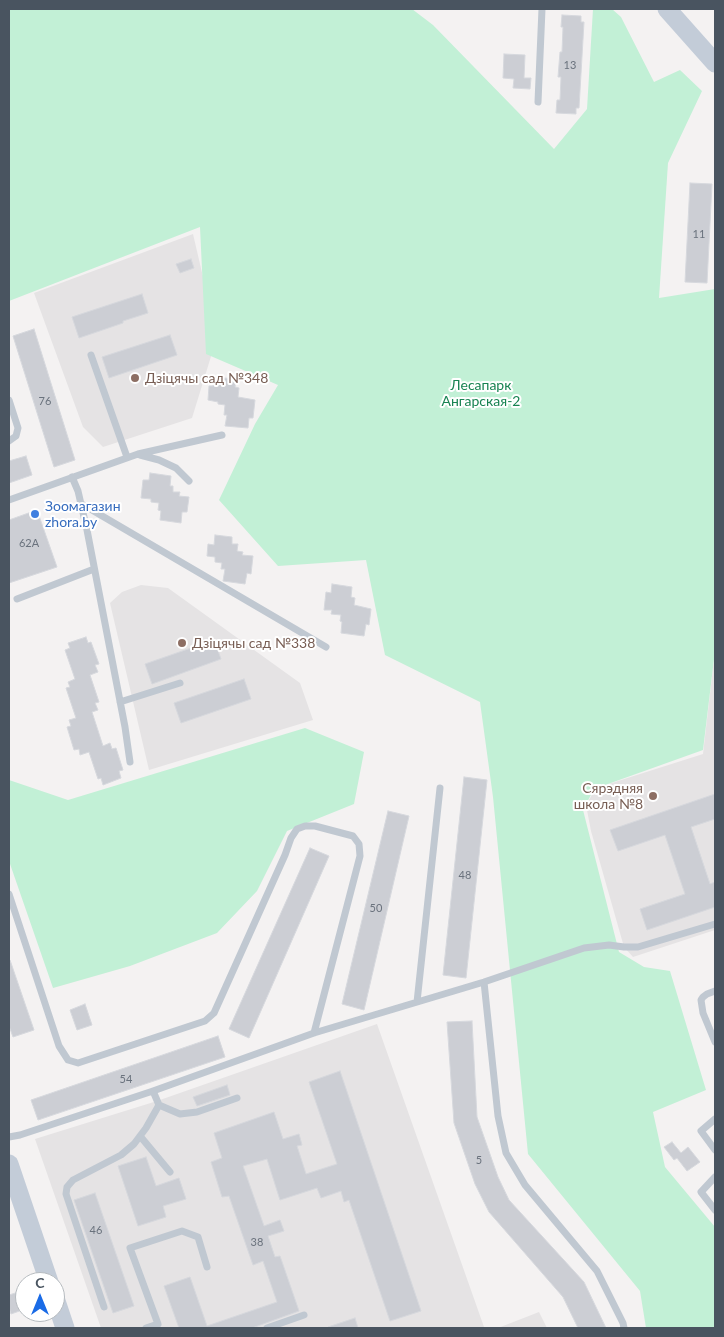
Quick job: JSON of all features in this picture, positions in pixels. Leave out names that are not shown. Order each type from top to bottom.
[{"type":"main road","points":[[667,9],[715,62]]},
{"type":"main road","points":[[9,1164],[46,1272]]},
{"type":"lane","points":[[538,102],[542,9]]},
{"type":"lane","points":[[91,355],[127,457]]},
{"type":"lane","points":[[9,400],[18,428],[16,436],[9,441]]},
{"type":"lane","points":[[9,500],[127,457],[222,435]]},
{"type":"lane","points":[[138,454],[159,460],[176,468],[189,481]]},
{"type":"lane","points":[[72,477],[80,503],[94,569],[130,762]]},
{"type":"lane","points":[[80,503],[326,647]]},
{"type":"lane","points":[[17,599],[94,569]]},
{"type":"lane","points":[[120,702],[180,683]]},
{"type":"lane","points":[[417,1002],[440,788]]},
{"type":"lane","points":[[9,894],[59,1046],[68,1060],[78,1063],[205,1021],[214,1013],[291,838],[297,830],[305,826],[315,826],[353,836],[359,844],[360,856],[314,1033]]},
{"type":"lane","points":[[9,1137],[153,1091],[314,1033],[484,982],[584,948],[609,945],[638,947],[715,924]]},
{"type":"lane","points":[[484,982],[498,1116],[506,1153],[525,1185],[597,1271],[624,1328]]},
{"type":"lane","points":[[715,991],[707,994],[701,1000],[703,1012],[715,1042]]},
{"type":"lane","points":[[153,1091],[159,1105],[180,1114],[197,1112],[237,1098]]},
{"type":"lane","points":[[104,1307],[66,1194],[67,1187],[72,1180],[121,1155],[134,1144],[159,1105]]},
{"type":"lane","points":[[715,1119],[701,1131],[715,1150]]},
{"type":"lane","points":[[140,1136],[170,1172]]},
{"type":"lane","points":[[715,1177],[701,1192],[715,1210]]},
{"type":"lane","points":[[146,1328],[159,1326],[130,1248],[182,1231],[198,1237],[208,1267]]},
{"type":"lane","points":[[267,1328],[304,1315]]},
{"type":"shaded area","name":"Дзіцячы сад №348","points":[[193,234],[217,337],[192,418],[103,447],[83,427],[34,293]]},
{"type":"shaded area","name":"Дзіцячы сад №338","points":[[141,585],[168,588],[300,683],[313,720],[149,770],[110,603],[122,592]]},
{"type":"shaded area","name":"Сярэдняя школа №8","points":[[715,651],[715,930],[633,957],[624,947],[591,831],[586,805],[596,788],[703,754]]},
{"type":"shaded area","points":[[377,1024],[484,1327],[101,1328],[35,1139],[157,1101]]},
{"type":"shaded area","points":[[539,1312],[547,1328],[498,1328]]},
{"type":"green space","name":"Лесапарк Ангарская-2","points":[[9,9],[412,9],[433,25],[554,149],[587,109],[593,9],[612,9],[621,17],[654,82],[680,70],[702,91],[668,163],[659,298],[715,289],[715,651],[703,750],[594,789],[583,810],[619,952],[644,967],[670,971],[706,1090],[653,1112],[665,1167],[715,1227],[715,1328],[646,1328],[640,1291],[528,1154],[493,797],[480,702],[385,655],[366,560],[278,566],[219,500],[255,424],[278,385],[206,354],[200,227],[9,301]]},
{"type":"green space","points":[[305,728],[364,752],[354,804],[287,831],[257,891],[217,933],[130,966],[53,988],[9,861],[9,780],[68,800]]},
{"type":"building","points":[[562,15],[581,16],[581,22],[584,22],[579,108],[576,108],[576,114],[556,113],[557,100],[560,100],[561,77],[558,77],[560,52],[562,52]]},
{"type":"building","points":[[504,54],[525,55],[524,78],[531,78],[530,89],[513,88],[514,79],[503,78]]},
{"type":"building","points":[[690,183],[712,184],[707,283],[685,282]]},
{"type":"building","points":[[191,259],[194,268],[180,273],[176,264]]},
{"type":"building","points":[[142,294],[148,313],[79,338],[72,317]]},
{"type":"building","points":[[34,329],[75,460],[54,467],[13,336]]},
{"type":"building","points":[[170,335],[177,355],[109,378],[102,357]]},
{"type":"building","points":[[214,377],[236,379],[235,387],[239,388],[238,397],[255,400],[253,418],[249,418],[248,428],[225,426],[227,415],[224,415],[225,405],[208,400],[209,386],[213,386]]},
{"type":"building","points":[[26,456],[32,475],[9,483],[9,461]]},
{"type":"building","points":[[150,473],[171,476],[170,486],[173,486],[173,492],[180,492],[179,496],[189,497],[187,512],[182,512],[181,523],[160,520],[161,511],[158,510],[159,503],[151,502],[151,499],[141,498],[143,480],[149,480]]},
{"type":"building","points":[[37,510],[57,567],[9,583],[9,520]]},
{"type":"building","points":[[215,535],[232,537],[232,544],[238,544],[237,551],[243,552],[242,555],[253,556],[251,574],[247,573],[245,584],[223,581],[225,569],[221,569],[222,563],[215,562],[215,557],[207,556],[208,544],[214,545]]},
{"type":"building","points":[[332,584],[352,587],[351,597],[355,598],[354,605],[371,609],[369,625],[366,624],[364,636],[341,633],[341,615],[331,614],[332,610],[324,610],[326,592],[331,593]]},
{"type":"building","points":[[86,637],[88,643],[91,642],[99,664],[95,665],[98,672],[90,675],[99,702],[95,703],[98,710],[92,712],[103,746],[110,743],[112,749],[116,748],[123,770],[119,771],[121,778],[103,785],[101,778],[98,779],[89,752],[80,755],[79,749],[74,750],[67,727],[71,726],[69,720],[76,718],[66,688],[70,687],[68,682],[75,679],[65,650],[70,648],[68,643]]},
{"type":"building","points":[[214,640],[221,659],[152,684],[145,664]]},
{"type":"building","points":[[244,679],[251,699],[181,723],[174,703]]},
{"type":"building","points":[[464,777],[487,780],[466,978],[443,975]]},
{"type":"building","points":[[715,794],[715,819],[691,827],[710,884],[715,882],[715,907],[647,930],[640,909],[685,894],[665,835],[618,851],[610,830]]},
{"type":"building","points":[[388,811],[409,816],[364,1010],[342,1004]]},
{"type":"building","points":[[310,848],[329,856],[249,1038],[229,1029]]},
{"type":"building","points":[[9,960],[34,1030],[13,1037],[9,1026]]},
{"type":"building","points":[[85,1004],[92,1025],[77,1030],[70,1010]]},
{"type":"building","points":[[472,1021],[477,1117],[498,1177],[509,1200],[584,1282],[606,1328],[578,1328],[563,1297],[489,1212],[475,1184],[454,1123],[447,1022]]},
{"type":"building","points":[[218,1036],[225,1057],[38,1120],[31,1100]]},
{"type":"building","points":[[340,1071],[421,1311],[390,1321],[349,1200],[344,1202],[341,1191],[321,1198],[317,1188],[280,1200],[267,1159],[243,1166],[264,1226],[280,1220],[284,1231],[268,1236],[275,1257],[280,1256],[299,1311],[252,1328],[179,1328],[164,1286],[190,1277],[207,1326],[277,1302],[263,1261],[253,1265],[229,1196],[222,1197],[211,1162],[222,1158],[214,1133],[274,1112],[283,1139],[299,1134],[302,1145],[297,1146],[306,1174],[337,1164],[309,1082]]},
{"type":"building","points":[[227,1085],[230,1095],[197,1106],[193,1097]]},
{"type":"building","points":[[672,1142],[681,1153],[688,1147],[700,1162],[687,1171],[677,1158],[674,1160],[664,1147]]},
{"type":"building","points":[[146,1157],[156,1186],[179,1178],[186,1199],[163,1206],[166,1217],[138,1226],[118,1166]]},
{"type":"building","points":[[95,1193],[134,1306],[113,1313],[74,1200]]},
{"type":"building","points":[[15,1293],[15,1313],[11,1314],[9,1307],[9,1295]]},
{"type":"building","points":[[355,1318],[358,1328],[328,1328],[328,1327]]},
{"type":"place","name":"Дзіцячы сад №348","points":[[135,378]]},
{"type":"place","name":"Зоомагазин zhora.by","points":[[35,514]]},
{"type":"place","name":"Дзіцячы сад №338","points":[[182,643]]},
{"type":"place","name":"Сярэдняя школа №8","points":[[653,796]]}]
